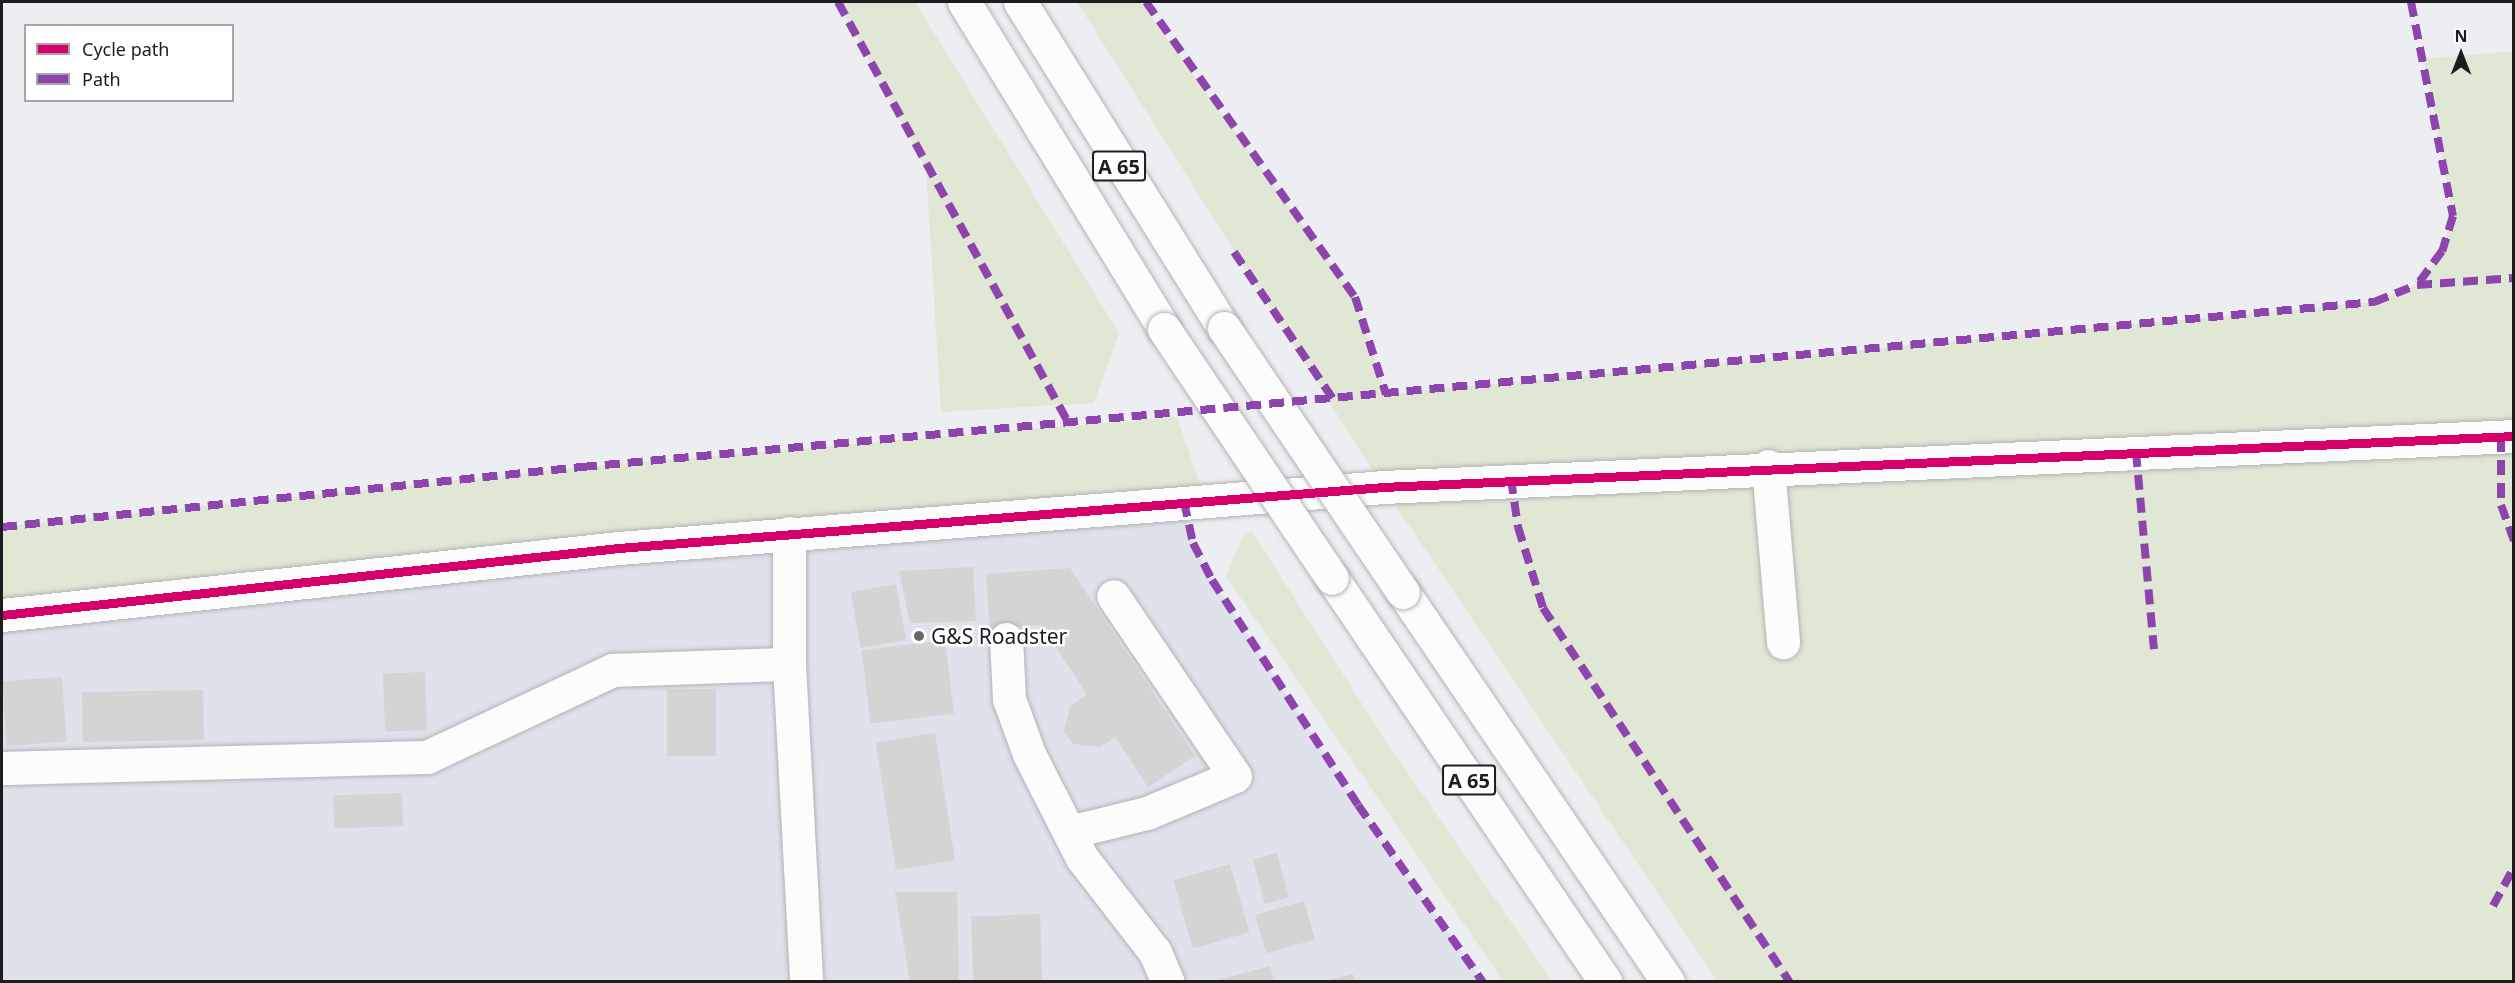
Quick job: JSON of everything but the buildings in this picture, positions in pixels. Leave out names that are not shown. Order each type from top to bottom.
[{"type":"main road","name":"A 65","points":[[964,2],[1164,329],[1606,981]]},
{"type":"main road","name":"A 65","points":[[1020,2],[1224,328],[1668,981]]},
{"type":"main road","points":[[2,615],[789,533],[1383,487],[1768,466],[2514,436]]},
{"type":"main road","points":[[1768,466],[1783,642]]},
{"type":"main road","points":[[789,533],[789,664],[806,981]]},
{"type":"main road","points":[[1069,832],[1147,813],[1234,776],[1113,596]]},
{"type":"main road","points":[[1006,639],[1009,699],[1069,832],[1123,910],[1168,981]]},
{"type":"main road","points":[[2,768],[427,757],[612,670],[789,664]]},
{"type":"shaded area","points":[[1184,502],[1193,543],[1212,580],[1358,805],[1483,981],[2,981],[2,616]]},
{"type":"green space","points":[[838,2],[915,2],[1119,333],[1094,403],[941,412],[926,169]]},
{"type":"green space","points":[[1077,2],[1140,2],[1355,297],[1386,394],[2374,302],[2417,285],[2442,251],[2453,216],[2424,59],[2513,51],[2513,981],[1717,981],[1383,487]]},
{"type":"green space","points":[[1177,417],[1201,487],[2,611],[2,527],[582,467]]},
{"type":"green space","points":[[1251,530],[1389,746],[1552,981],[1503,981],[1226,576],[1242,538]]},
{"type":"marked path","points":[[838,2],[1070,425]]},
{"type":"marked path","points":[[1146,2],[1355,297],[1386,394]]},
{"type":"marked path","points":[[2411,2],[2453,216],[2442,251],[2417,285]]},
{"type":"marked path","points":[[1234,252],[1334,400]]},
{"type":"marked path","points":[[2,527],[582,467],[2374,302],[2417,285],[2514,278]]},
{"type":"marked path","points":[[2501,437],[2501,505],[2514,541]]},
{"type":"marked path","points":[[2136,452],[2154,649]]},
{"type":"marked path","points":[[1511,479],[1518,527],[1543,608],[1790,982]]},
{"type":"marked path","points":[[1184,502],[1193,543],[1212,580],[1358,805],[1483,982]]},
{"type":"marked path","points":[[2493,906],[2514,867]]},
{"type":"cycle path","points":[[2,615],[619,548],[1383,487],[2514,436]]},
{"type":"place","name":"G&S Roadster","points":[[919,636]]}]
